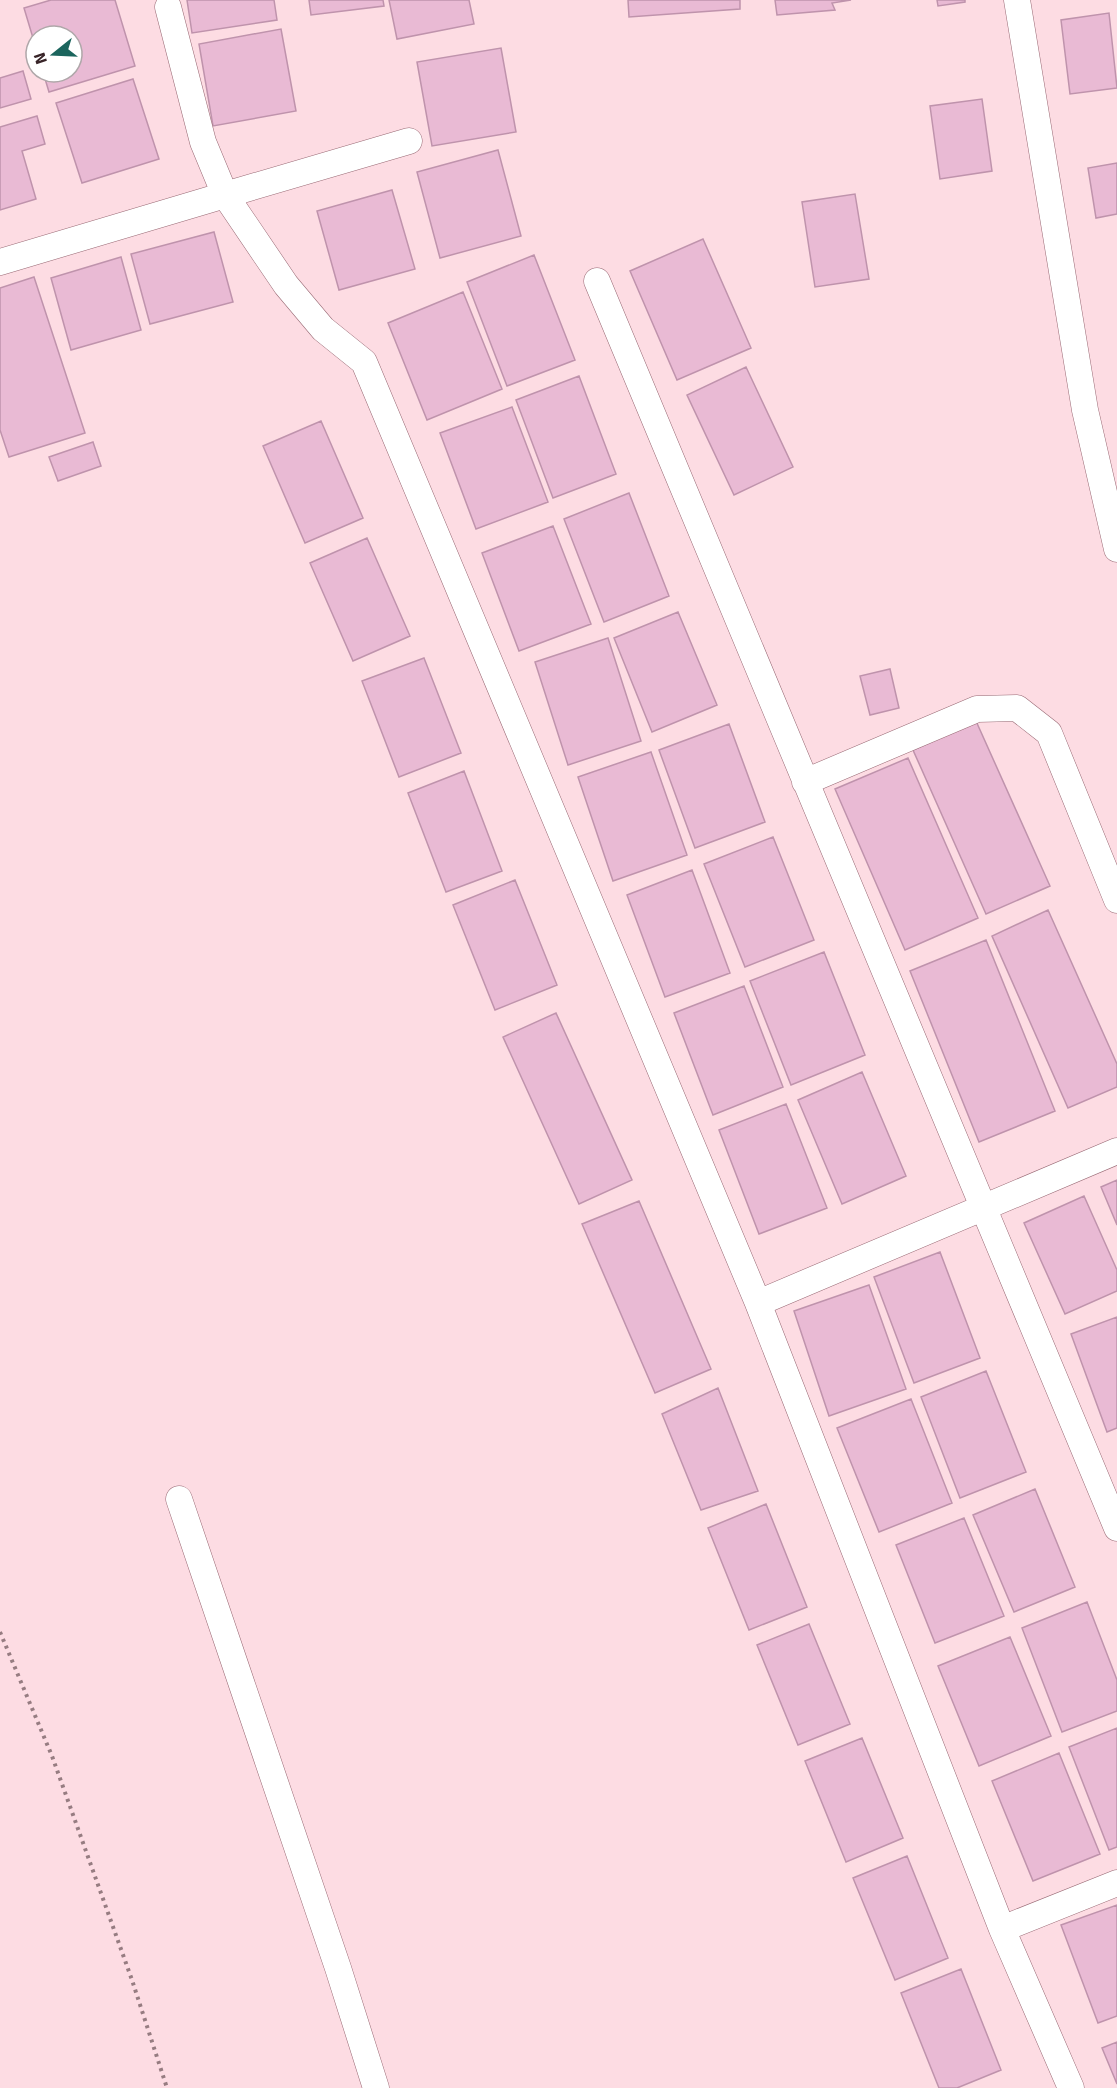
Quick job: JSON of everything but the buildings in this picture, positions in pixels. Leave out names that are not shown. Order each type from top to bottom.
[{"type":"street","points":[[1017,0],[1085,410],[1116,539]]},
{"type":"street","points":[[168,7],[203,142],[225,195],[286,285],[323,329],[364,362],[758,1304],[1002,1929],[1071,2088]]},
{"type":"street","points":[[0,262],[409,141]]},
{"type":"street","points":[[597,281],[1117,1528]]},
{"type":"street","points":[[806,782],[977,709],[1017,708],[1049,733],[1117,900]]},
{"type":"street","points":[[758,1304],[1117,1151]]},
{"type":"street","points":[[179,1500],[338,1968],[376,2088]]},
{"type":"street","points":[[1002,1929],[1117,1884]]},
{"type":"path","points":[[0,1632],[52,1756],[128,1969],[167,2088]]}]
